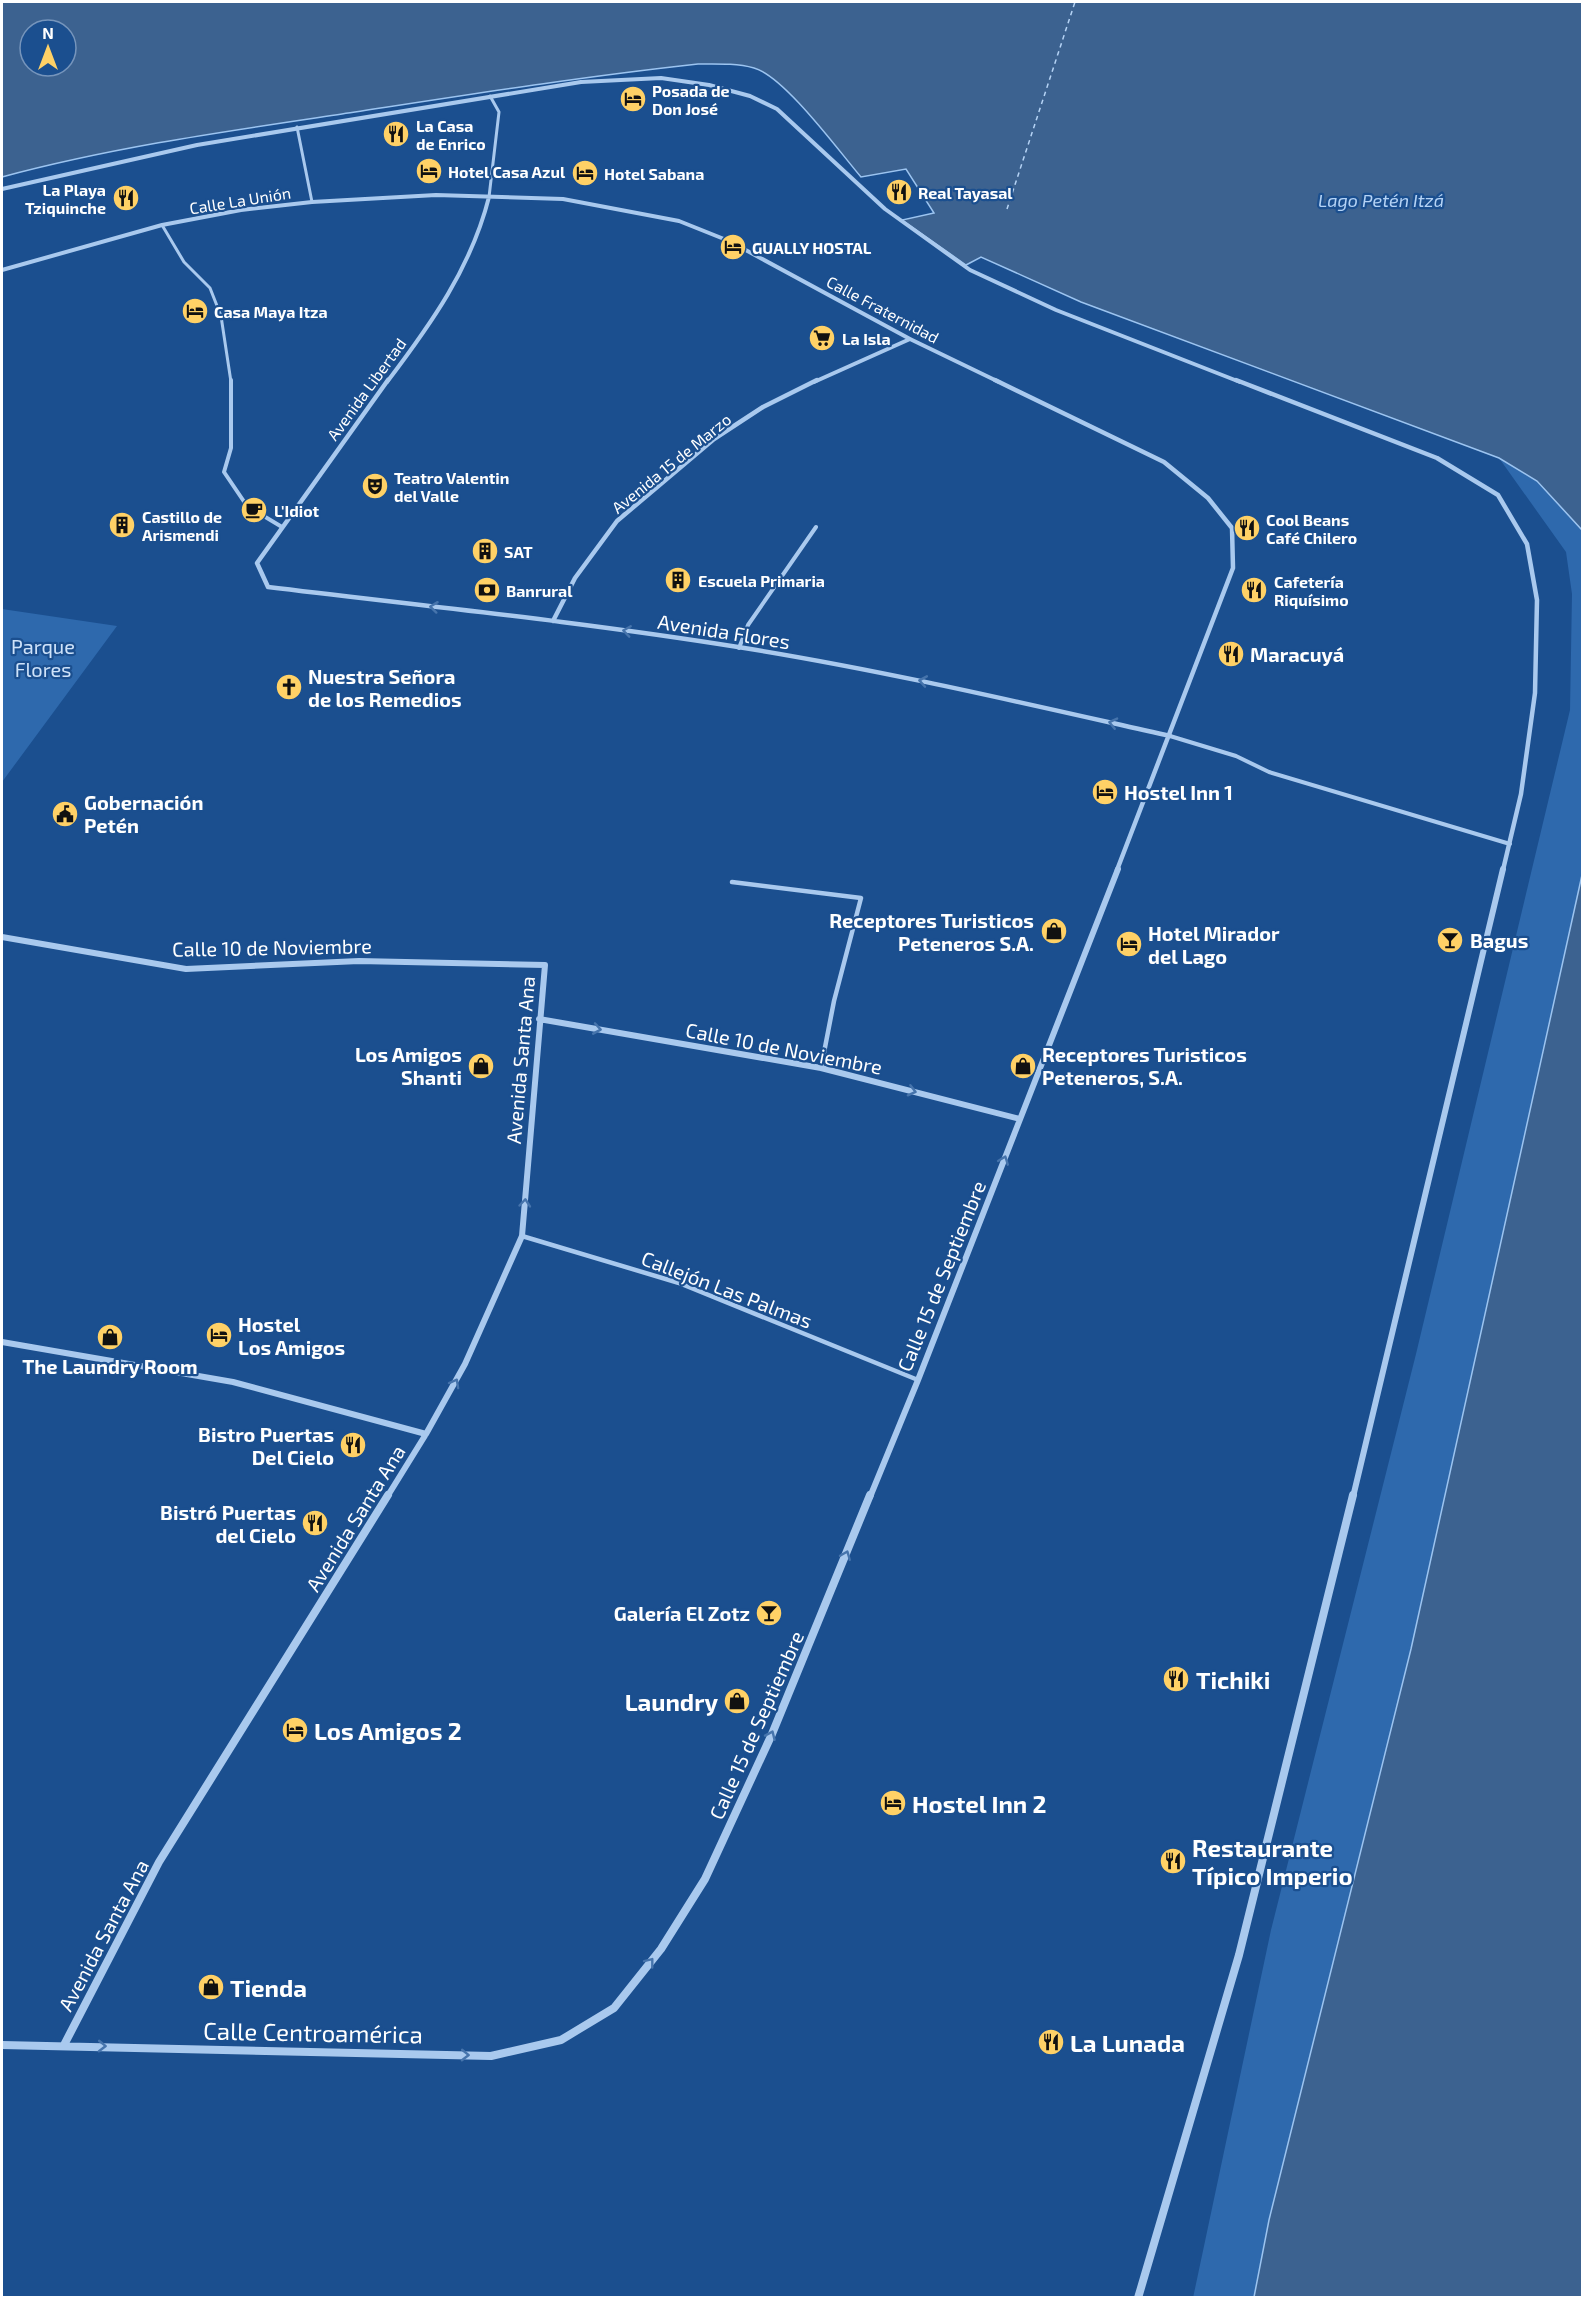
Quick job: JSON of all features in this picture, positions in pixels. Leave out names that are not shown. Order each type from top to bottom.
[{"type":"street","points":[[2,189],[197,145],[581,82],[661,78],[709,85],[750,96],[777,109],[885,209],[970,270],[1087,322],[1437,458],[1498,495],[1527,544],[1537,600],[1535,693],[1521,794],[1384,1372],[1239,1955],[1138,2298]]},
{"type":"street","name":"Calle La Unión","points":[[2,270],[162,225],[241,210],[312,202],[436,195],[489,197]]},
{"type":"street","name":"Calle Fraternidad","points":[[489,197],[562,199],[679,221],[729,241],[910,339],[1164,462],[1208,498],[1232,528]]},
{"type":"street","name":"Avenida Libertad","points":[[267,587],[257,563],[428,325],[467,263],[485,216],[489,197]]},
{"type":"street","name":"Avenida 15 de Marzo","points":[[553,621],[575,578],[617,521],[714,439],[764,407],[828,375],[910,339]]},
{"type":"street","name":"Calle 15 de Septiembre","points":[[614,2008],[661,1949],[705,1879],[772,1734],[918,1380],[1170,736],[1233,568],[1232,528]]},
{"type":"street","name":"Avenida Flores","points":[[267,587],[553,621],[739,648],[936,683],[1170,736]]},
{"type":"street","name":"Calle 10 de Noviembre","points":[[2,938],[186,969],[359,961],[545,964]]},
{"type":"street","name":"Avenida Santa Ana","points":[[64,2045],[159,1862],[426,1434],[465,1364],[522,1236],[545,964]]},
{"type":"street","name":"Calle 10 de Noviembre","points":[[539,1019],[821,1068],[1020,1119]]},
{"type":"street","points":[[2,1342],[233,1382],[426,1434]]},
{"type":"street","name":"Calle Centroamérica","points":[[2,2044],[491,2055],[561,2040],[614,2008]]},
{"type":"lane","points":[[489,197],[499,112],[490,96]]},
{"type":"lane","points":[[297,127],[312,202]]},
{"type":"lane","points":[[162,225],[184,262],[210,288],[221,315],[231,372],[232,396],[231,448],[224,472],[247,506],[282,527]]},
{"type":"lane","points":[[739,648],[748,625],[816,527]]},
{"type":"lane","points":[[1170,736],[1236,756],[1269,772],[1510,843]]},
{"type":"lane","points":[[732,882],[861,898],[834,1001],[821,1068]]},
{"type":"lane","name":"Callejón Las Palmas","points":[[522,1236],[679,1283],[918,1380]]},
{"type":"green space","points":[[1499,458],[1537,481],[1582,530],[1582,875],[1411,1649],[1269,2220],[1254,2297],[1193,2298],[1271,1930],[1416,1354],[1570,710],[1572,594],[1566,552]]},
{"type":"green space","name":"Parque Flores","points":[[2,609],[117,626],[2,782]]},
{"type":"water","name":"Lago Petén Itzá","points":[[2,2],[1582,2],[1582,530],[1537,481],[1499,458],[1081,302],[981,257],[966,265],[902,220],[934,213],[906,169],[861,177],[795,99],[766,74],[747,66],[698,64],[475,94],[171,141],[44,166],[2,177]]},
{"type":"water","points":[[1582,875],[1582,2297],[1254,2297],[1269,2220],[1411,1649]]},
{"type":"ferry route","points":[[1007,209],[1075,2]]},
{"type":"place","name":"Posada de Don José","points":[[633,99]]},
{"type":"place","name":"La Casa de Enrico","points":[[396,134]]},
{"type":"place","name":"Hotel Casa Azul","points":[[429,171]]},
{"type":"place","name":"Hotel Sabana","points":[[585,173]]},
{"type":"place","name":"Real Tayasal","points":[[899,192]]},
{"type":"place","name":"La Playa Tziquinche","points":[[126,198]]},
{"type":"place","name":"GUALLY HOSTAL","points":[[733,247]]},
{"type":"place","name":"Casa Maya Itza","points":[[195,311]]},
{"type":"place","name":"La Isla","points":[[822,338]]},
{"type":"place","name":"Teatro Valentin del Valle","points":[[375,486]]},
{"type":"place","name":"L'Idiot","points":[[254,510]]},
{"type":"place","name":"Castillo de Arismendi","points":[[122,525]]},
{"type":"place","name":"Cool Beans Café Chilero","points":[[1247,528]]},
{"type":"place","name":"SAT","points":[[485,551]]},
{"type":"place","name":"Escuela Primaria","points":[[678,580]]},
{"type":"place","name":"Banrural","points":[[487,590]]},
{"type":"place","name":"Cafetería Riquísimo","points":[[1254,590]]},
{"type":"place","name":"Maracuyá","points":[[1231,654]]},
{"type":"place","name":"Nuestra Señora de los Remedios","points":[[289,687]]},
{"type":"place","name":"Hostel Inn 1","points":[[1105,792]]},
{"type":"place","name":"Gobernación Petén","points":[[65,814]]},
{"type":"place","name":"Receptores Turisticos Peteneros S.A.","points":[[1054,931]]},
{"type":"place","name":"Bagus","points":[[1450,940]]},
{"type":"place","name":"Hotel Mirador del Lago","points":[[1129,944]]},
{"type":"place","name":"Los Amigos Shanti","points":[[481,1066]]},
{"type":"place","name":"Receptores Turisticos Peteneros, S.A.","points":[[1023,1066]]},
{"type":"place","name":"Hostel Los Amigos","points":[[219,1335]]},
{"type":"place","name":"The Laundry Room","points":[[110,1337]]},
{"type":"place","name":"Bistro Puertas Del Cielo","points":[[353,1445]]},
{"type":"place","name":"Bistró Puertas del Cielo","points":[[315,1523]]},
{"type":"place","name":"Galería El Zotz","points":[[769,1613]]},
{"type":"place","name":"Tichiki","points":[[1176,1679]]},
{"type":"place","name":"Laundry","points":[[737,1701]]},
{"type":"place","name":"Los Amigos 2","points":[[295,1730]]},
{"type":"place","name":"Hostel Inn 2","points":[[893,1803]]},
{"type":"place","name":"Restaurante Típico Imperio","points":[[1173,1861]]},
{"type":"place","name":"Tienda","points":[[211,1987]]},
{"type":"place","name":"La Lunada","points":[[1051,2042]]}]
